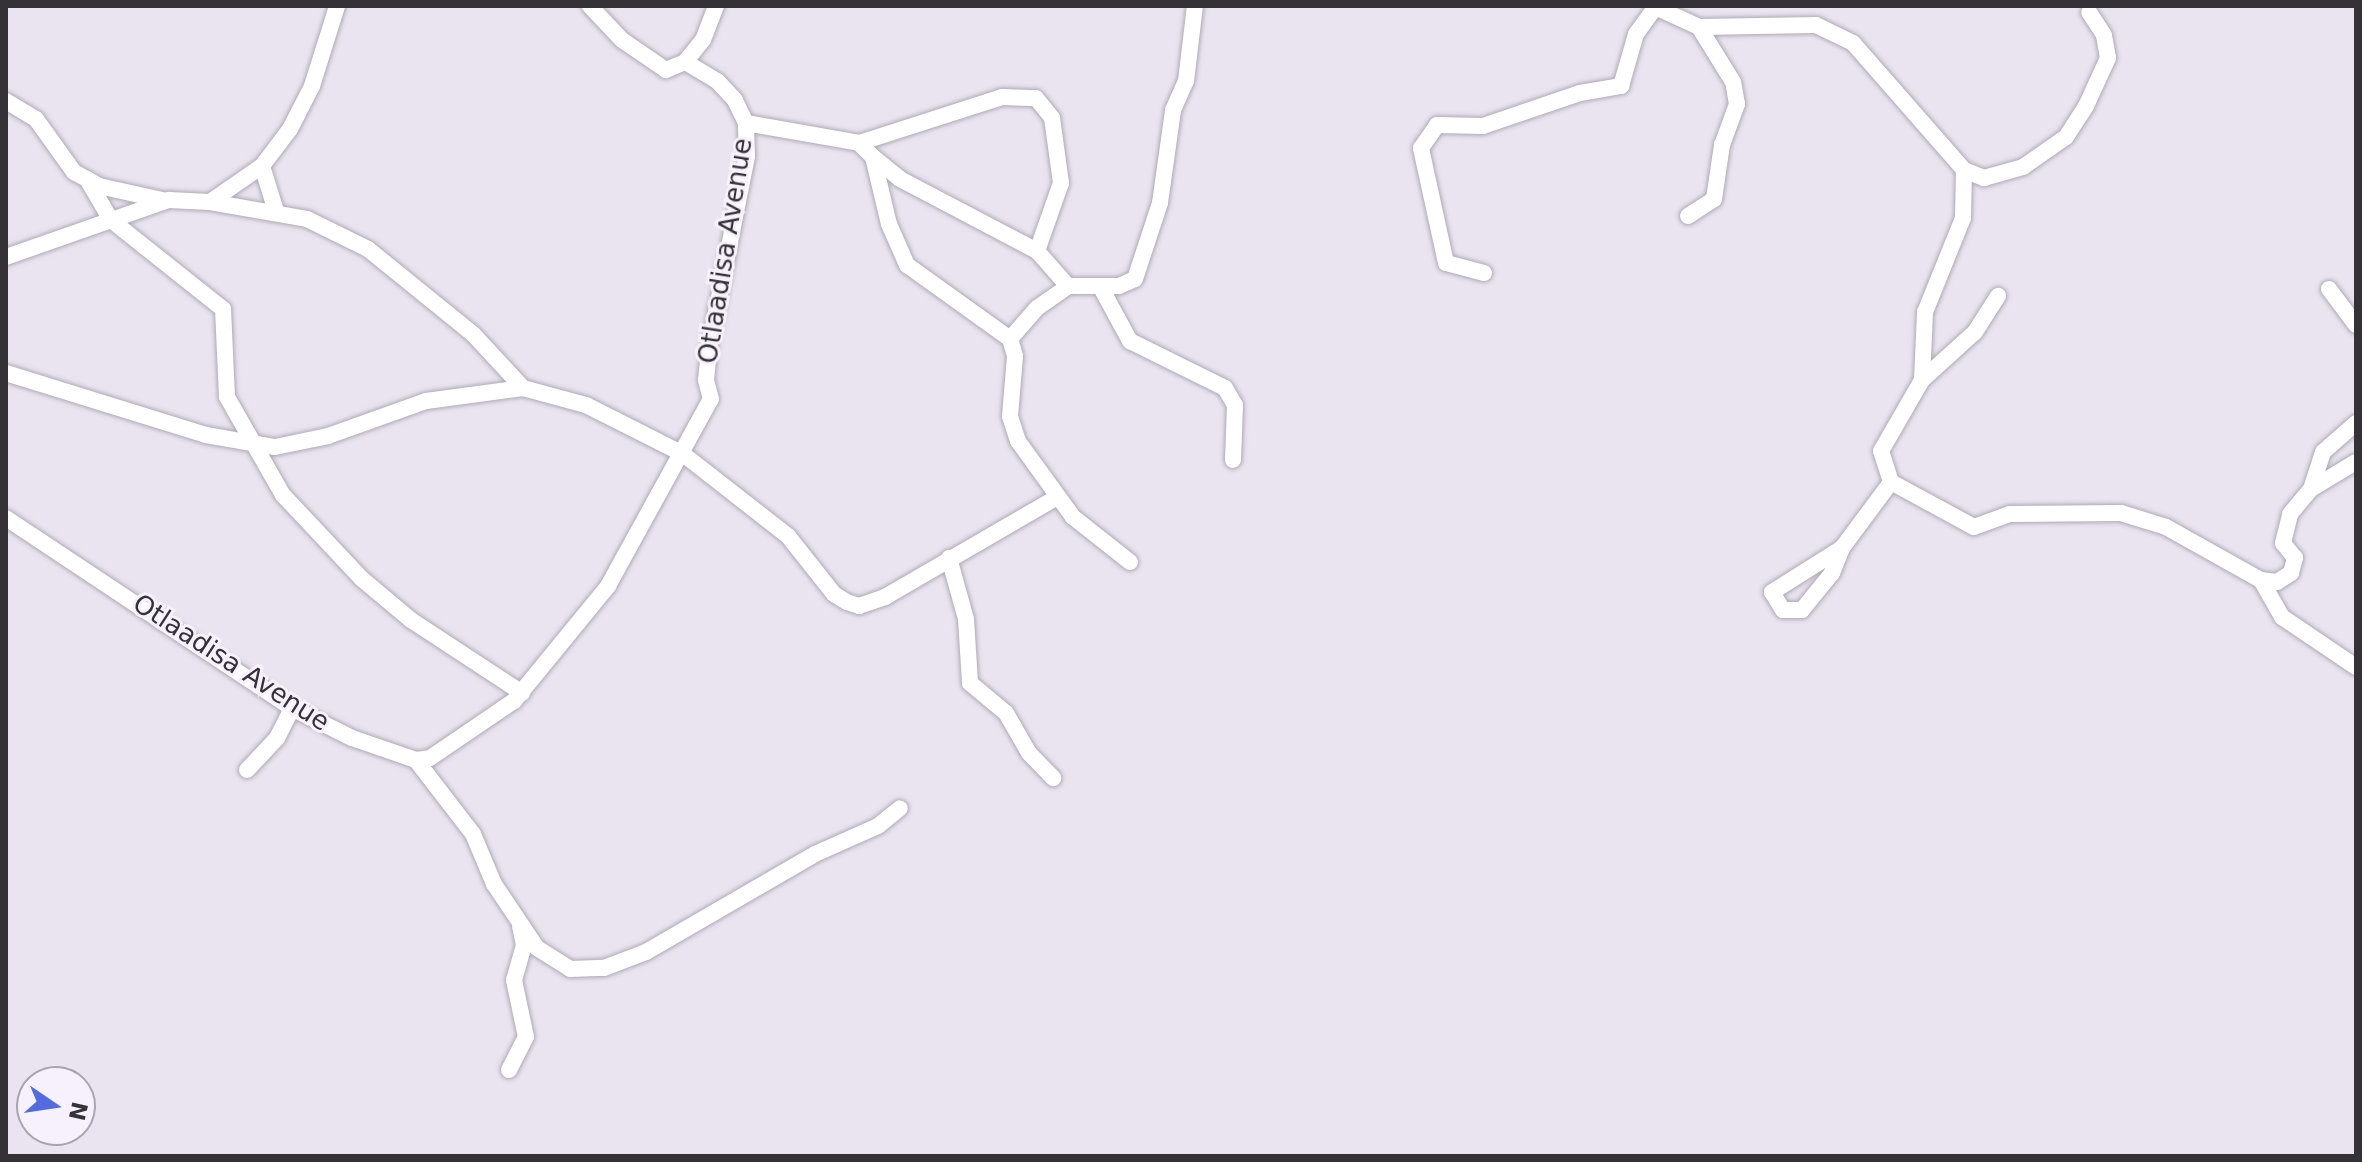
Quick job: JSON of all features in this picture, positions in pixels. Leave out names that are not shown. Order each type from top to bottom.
[{"type":"street","points":[[210,202],[262,166],[290,129],[312,86],[337,6]]},
{"type":"street","name":"Otlaadisa Avenue","points":[[6,518],[292,708],[352,738],[416,760],[430,758],[488,723],[522,693],[608,586],[711,399],[706,380],[710,343],[747,156],[746,123],[735,100],[717,81],[685,62],[666,70],[622,40],[590,6]]},
{"type":"street","points":[[685,62],[703,40],[716,6]]},
{"type":"street","points":[[1010,339],[1037,308],[1068,286],[1128,284],[1144,257],[1169,158],[1173,110],[1186,81],[1195,6]]},
{"type":"street","points":[[1484,273],[1446,263],[1421,148],[1437,125],[1483,126],[1580,93],[1621,86],[1636,34],[1654,8],[1699,27],[1816,25],[1853,43],[1964,170],[1984,178],[2023,167],[2066,137],[2086,106],[2108,58],[2104,35],[2089,12]]},
{"type":"street","points":[[1688,216],[1714,199],[1722,145],[1737,104],[1733,82],[1699,27]]},
{"type":"street","points":[[746,123],[859,143],[1002,97],[1036,98],[1052,118],[1061,183],[1037,251]]},
{"type":"street","points":[[6,101],[36,119],[57,152],[87,179],[111,220],[223,309],[227,397],[283,495],[362,579],[411,620],[522,693]]},
{"type":"street","points":[[859,143],[900,179],[1037,251],[1068,286]]},
{"type":"street","points":[[873,157],[889,224],[907,265],[1010,339],[1015,356],[1010,416],[1018,441],[1056,498],[1130,562]]},
{"type":"street","points":[[262,166],[276,211]]},
{"type":"street","points":[[1922,380],[1925,312],[1963,218],[1964,170]]},
{"type":"street","points":[[87,179],[128,194],[276,211],[341,232],[408,277],[473,334],[523,388]]},
{"type":"street","points":[[6,257],[169,200]]},
{"type":"street","points":[[1100,286],[1130,341],[1225,388],[1235,405],[1233,460]]},
{"type":"street","points":[[2329,289],[2356,325]]},
{"type":"street","points":[[1998,296],[1975,332],[1922,380],[1881,451],[1891,482],[1974,527],[2010,514],[2121,513],[2166,527],[2261,580],[2277,582],[2291,573],[2295,558],[2283,543],[2290,514],[2311,489],[2356,462]]},
{"type":"street","points":[[6,373],[254,445],[275,447],[328,436],[426,401],[523,388],[586,405],[683,454],[788,536],[834,594],[859,606],[877,600],[1056,498]]},
{"type":"street","points":[[2311,489],[2323,452],[2356,423]]},
{"type":"street","points":[[1842,548],[1891,482]]},
{"type":"street","points":[[949,558],[966,619],[970,683],[1006,713],[1029,753],[1053,778]]},
{"type":"street","points":[[2261,580],[2282,617],[2356,667]]},
{"type":"street","points":[[247,770],[277,738],[292,708]]},
{"type":"street","points":[[416,760],[473,834],[485,867],[520,924],[552,962],[570,969],[604,968],[729,907],[815,854],[878,826],[900,808]]},
{"type":"street","points":[[509,1070],[526,1037],[514,980],[524,945],[520,924]]}]
